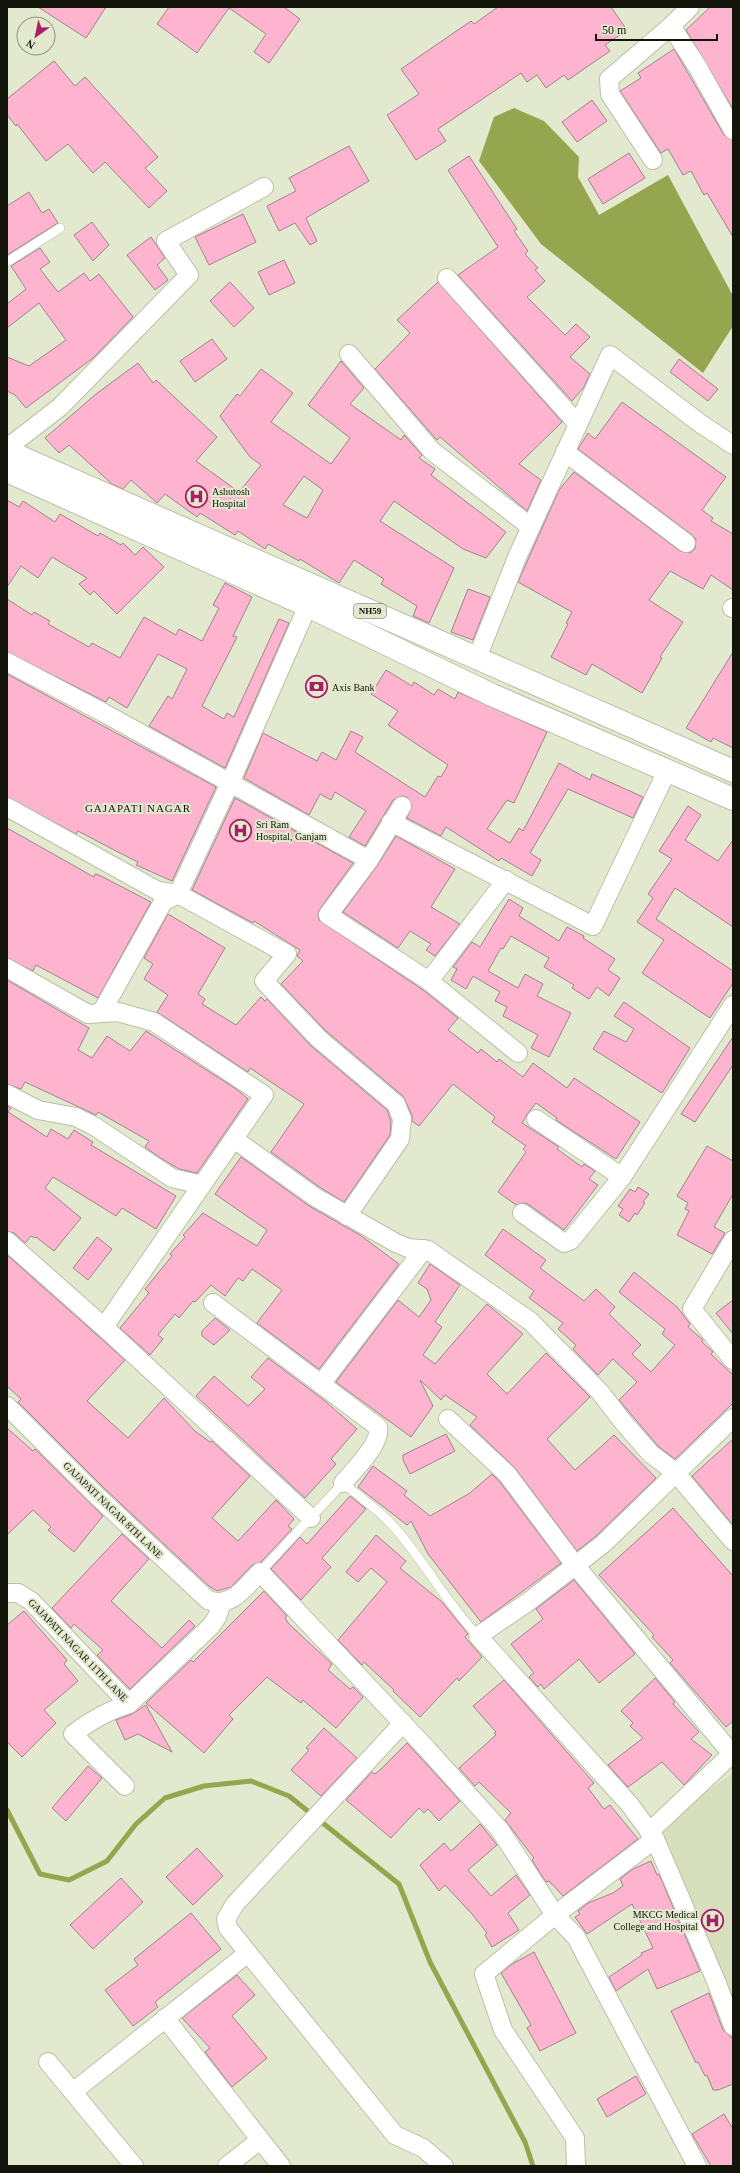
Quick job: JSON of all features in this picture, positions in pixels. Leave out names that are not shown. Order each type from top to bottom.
[{"type":"highway","name":"NH59","points":[[7,450],[312,596],[477,658],[733,771]]},
{"type":"highway","points":[[7,470],[312,596],[492,695],[733,799]]},
{"type":"street","points":[[653,160],[610,94],[609,78],[671,26],[690,7]]},
{"type":"street","points":[[671,26],[697,66],[733,130]]},
{"type":"street","points":[[7,450],[60,407],[189,275],[166,241],[264,187]]},
{"type":"street","points":[[447,278],[577,423]]},
{"type":"street","points":[[349,354],[432,451],[531,527]]},
{"type":"street","points":[[477,658],[531,527],[577,423],[610,355],[701,424],[733,445]]},
{"type":"street","points":[[565,452],[686,543]]},
{"type":"street","points":[[101,1013],[163,902],[178,894],[230,783],[312,596]]},
{"type":"street","points":[[7,662],[369,860]]},
{"type":"street","points":[[391,822],[594,926],[667,771]]},
{"type":"street","points":[[402,806],[369,860],[328,915],[428,981],[518,1053]]},
{"type":"street","points":[[7,807],[158,891],[178,894],[287,954],[264,981],[318,1038],[396,1104],[402,1119],[400,1139],[347,1216]]},
{"type":"street","points":[[428,981],[506,880]]},
{"type":"street","points":[[7,968],[88,1014],[118,1012],[154,1022],[264,1096],[104,1327]]},
{"type":"street","points":[[522,1213],[564,1243],[571,1240],[622,1177],[733,1005]]},
{"type":"street","points":[[7,1094],[38,1110],[76,1118],[94,1126],[172,1178],[202,1185]]},
{"type":"street","points":[[536,1119],[622,1177]]},
{"type":"street","points":[[234,1139],[315,1197],[400,1245],[413,1249],[424,1249],[530,1321],[600,1392],[623,1422],[651,1454],[675,1472],[733,1541]]},
{"type":"street","points":[[733,1240],[692,1309],[733,1360]]},
{"type":"street","points":[[7,1241],[104,1327],[311,1518]]},
{"type":"street","points":[[322,1384],[424,1249]]},
{"type":"street","points":[[213,1303],[376,1424],[379,1431],[375,1444],[343,1483]]},
{"type":"street","name":"GAJAPATI NAGAR 8TH LANE","points":[[7,1406],[96,1496],[202,1596],[213,1602],[223,1603]]},
{"type":"street","points":[[733,1418],[675,1472],[603,1544],[528,1602],[478,1636],[630,1805],[652,1835],[716,1981],[733,2026]]},
{"type":"street","points":[[448,1419],[508,1474],[575,1565],[733,1754],[652,1835],[484,1974],[503,2030],[575,2138],[576,2166]]},
{"type":"street","points":[[223,1603],[235,1597],[260,1572],[403,1723],[500,1830],[555,1915],[576,1937],[697,2166]]},
{"type":"street","name":"GAJAPATI NAGAR 11TH LANE","points":[[7,1592],[18,1593],[31,1601],[129,1704],[211,1626],[218,1617],[223,1603]]},
{"type":"street","points":[[125,1786],[73,1734],[93,1718],[109,1710],[129,1704]]},
{"type":"street","points":[[403,1723],[300,1836],[235,1904],[226,1919],[228,1928],[395,2134],[423,2148],[444,2166]]},
{"type":"street","points":[[74,2091],[248,1953]]},
{"type":"street","points":[[165,2018],[281,2166]]},
{"type":"street","points":[[48,2062],[74,2091],[134,2166]]},
{"type":"street","points":[[227,2166],[260,2140]]},
{"type":"lane","points":[[7,262],[60,228]]},
{"type":"lane","points":[[260,1572],[343,1483],[384,1517],[401,1534],[446,1598],[478,1636]]},
{"type":"shaded area","points":[[514,108],[544,121],[579,157],[578,177],[599,215],[668,175],[733,296],[733,326],[703,373],[541,244],[479,161],[494,117]]},
{"type":"shaded area","name":"MKCG Medical College and Hospital","points":[[733,1773],[733,2013],[654,1828]]},
{"type":"building","points":[[38,7],[106,7],[86,38],[56,19],[56,16],[52,16]]},
{"type":"building","points":[[169,7],[284,7],[300,19],[269,63],[254,52],[266,34],[229,8],[197,53],[157,24]]},
{"type":"building","points":[[498,7],[611,7],[627,30],[605,45],[610,51],[568,80],[564,75],[546,88],[537,75],[527,82],[521,73],[438,129],[446,141],[416,160],[387,115],[419,94],[401,69],[471,21],[474,24]]},
{"type":"building","points":[[710,7],[733,7],[733,109],[686,30]]},
{"type":"building","points":[[674,49],[724,135],[733,140],[733,237],[707,193],[704,195],[691,171],[683,175],[668,149],[661,153],[620,91],[641,78],[638,73]]},
{"type":"building","points":[[54,61],[75,86],[85,77],[158,157],[145,168],[167,191],[149,208],[105,162],[93,173],[68,144],[46,161],[17,124],[16,126],[7,115],[7,99]]},
{"type":"building","points":[[592,100],[607,121],[577,142],[562,122]]},
{"type":"building","points":[[349,146],[369,181],[306,218],[317,241],[310,245],[295,223],[279,231],[267,206],[296,191],[289,178]]},
{"type":"building","points":[[629,153],[645,178],[603,204],[588,179]]},
{"type":"building","points":[[469,156],[517,229],[514,231],[528,251],[525,254],[538,268],[535,270],[545,281],[527,297],[565,335],[576,324],[590,337],[570,357],[590,374],[584,387],[572,401],[458,275],[498,247],[448,170]]},
{"type":"building","points":[[29,192],[42,213],[49,209],[58,223],[7,255],[7,206]]},
{"type":"building","points":[[243,214],[256,242],[209,265],[195,237]]},
{"type":"building","points":[[92,222],[109,245],[93,261],[74,235]]},
{"type":"building","points":[[151,237],[165,258],[157,265],[168,280],[155,290],[127,255]]},
{"type":"building","points":[[40,248],[50,262],[40,269],[58,292],[84,273],[90,281],[99,274],[133,317],[93,358],[26,408],[15,395],[7,391],[7,357],[29,366],[66,340],[39,303],[7,328],[7,304],[26,289],[11,266]]},
{"type":"building","points":[[284,260],[295,283],[269,295],[258,272]]},
{"type":"building","points":[[230,282],[254,308],[234,327],[210,301]]},
{"type":"building","points":[[438,282],[562,422],[519,464],[541,480],[527,511],[440,437],[437,440],[375,369],[410,333],[397,320]]},
{"type":"building","points":[[212,339],[227,359],[195,382],[180,361]]},
{"type":"building","points":[[679,359],[718,389],[708,401],[670,372]]},
{"type":"building","points":[[341,361],[364,388],[350,404],[401,440],[404,435],[422,455],[419,458],[435,469],[431,475],[506,532],[486,558],[463,549],[394,501],[380,521],[454,568],[429,623],[413,616],[417,606],[381,584],[384,579],[354,560],[339,583],[300,559],[299,561],[268,544],[265,549],[238,531],[235,535],[200,513],[197,517],[165,494],[157,503],[131,480],[123,489],[112,484],[69,445],[59,453],[45,438],[96,394],[138,363],[153,383],[156,380],[217,437],[196,461],[239,492],[261,465],[250,457],[220,416],[237,394],[240,396],[261,369],[293,393],[271,422],[331,464],[350,438],[308,405]],"holes":[[[304,476],[323,490],[307,518],[283,505]]]},
{"type":"building","points":[[622,402],[726,477],[702,510],[713,518],[711,521],[733,534],[733,590],[711,575],[703,589],[670,571],[649,600],[683,622],[660,657],[662,658],[642,693],[592,664],[586,675],[551,657],[568,624],[566,623],[572,612],[518,582],[559,490],[574,472],[680,551],[690,553],[695,549],[696,539],[692,535],[578,449],[588,433],[595,439]]},
{"type":"building","points":[[7,500],[19,507],[23,501],[55,522],[60,514],[98,536],[100,533],[121,545],[123,543],[135,555],[143,547],[164,567],[117,614],[94,591],[90,595],[79,584],[87,578],[52,557],[38,578],[21,566],[7,587]]},
{"type":"building","points":[[225,583],[252,597],[233,636],[237,637],[202,706],[224,719],[227,713],[234,717],[279,619],[289,623],[225,768],[149,726],[168,696],[172,699],[187,669],[158,654],[127,708],[109,697],[106,702],[7,652],[7,599],[32,615],[34,612],[50,621],[48,624],[89,647],[92,643],[120,658],[144,617],[176,635],[179,629],[202,641],[219,608],[213,605]]},
{"type":"building","points":[[468,589],[490,597],[473,640],[451,632]]},
{"type":"building","points":[[733,652],[733,748],[713,738],[711,742],[686,728]]},
{"type":"building","points":[[386,670],[412,686],[414,682],[434,695],[438,689],[455,699],[458,692],[547,732],[514,803],[507,800],[487,829],[510,843],[519,828],[523,831],[559,763],[590,780],[592,774],[643,797],[633,818],[568,789],[530,853],[541,860],[532,876],[501,858],[499,861],[446,827],[441,836],[407,818],[412,806],[407,797],[402,796],[393,800],[365,846],[349,837],[366,811],[335,792],[331,800],[320,794],[309,815],[244,778],[263,733],[317,761],[322,752],[336,760],[351,731],[363,737],[355,752],[425,797],[438,776],[441,777],[448,765],[388,725],[398,711],[371,694]]},
{"type":"building","points":[[7,674],[216,787],[172,881],[136,865],[138,862],[78,831],[76,834],[7,797]]},
{"type":"building","points":[[235,798],[353,863],[320,909],[318,914],[319,920],[423,990],[458,1018],[448,1030],[478,1053],[481,1049],[497,1062],[499,1059],[523,1077],[533,1063],[567,1088],[574,1078],[640,1122],[616,1159],[556,1120],[557,1118],[536,1103],[528,1113],[522,1123],[559,1147],[557,1149],[582,1167],[584,1164],[595,1171],[589,1179],[598,1185],[564,1230],[528,1204],[523,1203],[516,1205],[498,1192],[526,1152],[523,1149],[526,1146],[492,1122],[495,1117],[453,1084],[419,1126],[412,1121],[412,1115],[403,1096],[325,1030],[281,984],[303,961],[297,956],[300,950],[254,921],[253,923],[192,890]]},
{"type":"building","points":[[688,806],[701,815],[685,840],[718,861],[733,840],[733,927],[675,888],[656,919],[733,971],[733,983],[710,1018],[642,973],[664,940],[637,922],[653,898],[648,894],[672,859],[659,851]]},
{"type":"building","points":[[7,828],[94,877],[95,874],[99,875],[151,902],[98,998],[36,965],[33,971],[7,958]]},
{"type":"building","points":[[396,836],[455,869],[431,907],[460,924],[435,956],[426,950],[431,944],[410,931],[398,948],[343,912],[377,866]]},
{"type":"building","points":[[509,899],[523,908],[519,916],[559,941],[567,927],[584,936],[583,938],[615,959],[608,970],[620,978],[609,996],[597,987],[589,999],[572,988],[574,985],[544,967],[549,958],[511,936],[503,949],[501,948],[488,971],[518,988],[525,974],[543,984],[537,996],[571,1013],[549,1057],[531,1048],[538,1035],[503,1016],[507,1007],[495,1001],[500,992],[473,976],[466,989],[451,980],[457,969],[453,967],[472,942],[480,947]]},
{"type":"building","points":[[168,914],[225,948],[198,994],[205,999],[202,1004],[236,1025],[261,997],[265,1001],[267,999],[311,1046],[387,1110],[391,1121],[390,1135],[344,1202],[321,1188],[271,1152],[304,1104],[250,1068],[248,1072],[157,1012],[168,995],[144,979],[153,964],[144,958]]},
{"type":"building","points":[[7,980],[89,1028],[78,1050],[92,1058],[107,1036],[130,1051],[146,1031],[236,1089],[248,1099],[197,1173],[179,1169],[159,1157],[145,1147],[149,1141],[98,1112],[96,1115],[25,1082],[21,1089],[7,1084]]},
{"type":"building","points":[[624,1002],[690,1048],[662,1093],[593,1049],[604,1031],[626,1042],[634,1029],[614,1016]]},
{"type":"building","points":[[733,1037],[733,1065],[695,1122],[681,1114]]},
{"type":"building","points":[[7,1106],[11,1108],[8,1112],[47,1137],[51,1129],[68,1139],[74,1130],[93,1142],[91,1145],[176,1196],[156,1229],[122,1208],[116,1216],[53,1177],[45,1188],[81,1218],[54,1251],[36,1237],[31,1236],[25,1243],[14,1233],[7,1231]]},
{"type":"building","points":[[707,1146],[733,1161],[733,1194],[714,1227],[725,1233],[712,1254],[677,1235],[689,1211],[685,1209],[688,1203],[677,1196]]},
{"type":"building","points":[[241,1157],[309,1206],[360,1235],[399,1264],[319,1369],[257,1323],[282,1290],[252,1269],[243,1281],[238,1278],[225,1296],[211,1285],[195,1302],[193,1301],[179,1318],[175,1314],[158,1335],[163,1339],[150,1355],[120,1328],[149,1293],[145,1289],[172,1256],[170,1254],[185,1237],[183,1235],[203,1213],[257,1246],[267,1230],[215,1194]]},
{"type":"building","points":[[638,1187],[649,1194],[643,1202],[645,1203],[637,1215],[635,1213],[629,1222],[619,1215],[623,1209],[618,1206],[630,1189],[635,1192]]},
{"type":"building","points":[[503,1229],[546,1260],[540,1268],[584,1301],[596,1289],[615,1307],[609,1314],[641,1345],[632,1354],[651,1372],[675,1345],[662,1334],[665,1329],[619,1292],[634,1272],[677,1307],[690,1324],[688,1327],[703,1340],[702,1342],[713,1352],[711,1354],[733,1375],[733,1403],[675,1459],[658,1446],[619,1400],[637,1382],[613,1359],[598,1375],[573,1349],[576,1345],[558,1329],[563,1323],[529,1298],[534,1291],[485,1255]]},
{"type":"building","points":[[97,1237],[112,1249],[88,1280],[73,1268]]},
{"type":"building","points":[[7,1255],[125,1360],[87,1401],[128,1438],[164,1398],[195,1431],[210,1442],[212,1441],[250,1476],[212,1518],[238,1541],[276,1500],[294,1519],[288,1526],[292,1529],[261,1562],[252,1565],[231,1587],[217,1591],[209,1586],[104,1488],[18,1402],[21,1399],[7,1386]]},
{"type":"building","points":[[430,1264],[460,1285],[435,1322],[442,1327],[423,1355],[435,1364],[487,1304],[523,1334],[487,1374],[507,1394],[546,1353],[590,1397],[547,1439],[575,1470],[614,1435],[656,1478],[596,1536],[577,1551],[515,1468],[470,1425],[477,1417],[445,1395],[441,1400],[420,1380],[433,1406],[411,1437],[336,1382],[398,1300],[419,1317],[431,1300],[427,1289],[418,1283]]},
{"type":"building","points":[[733,1300],[733,1334],[716,1313]]},
{"type":"building","points":[[215,1318],[230,1330],[214,1345],[202,1336],[202,1331]]},
{"type":"building","points":[[268,1358],[325,1401],[357,1429],[331,1459],[336,1464],[305,1498],[196,1396],[214,1376],[248,1406],[265,1389],[251,1377]]},
{"type":"building","points":[[7,1428],[33,1451],[35,1449],[103,1516],[74,1552],[48,1530],[51,1527],[33,1510],[7,1535]]},
{"type":"building","points":[[446,1434],[455,1451],[410,1474],[403,1460],[403,1455]]},
{"type":"building","points":[[733,1439],[733,1525],[692,1476]]},
{"type":"building","points":[[373,1466],[407,1491],[404,1495],[430,1516],[470,1493],[492,1474],[499,1481],[561,1563],[481,1622],[428,1554],[411,1521],[407,1525],[358,1487]]},
{"type":"building","points":[[350,1496],[366,1509],[322,1558],[331,1567],[301,1600],[271,1569],[300,1537],[307,1544]]},
{"type":"building","points":[[673,1508],[733,1576],[733,1721],[726,1727],[670,1663],[673,1660],[652,1637],[654,1635],[599,1575]]},
{"type":"building","points":[[122,1534],[149,1559],[111,1601],[162,1648],[189,1620],[195,1626],[130,1689],[97,1655],[103,1650],[74,1624],[71,1628],[52,1608]]},
{"type":"building","points":[[376,1535],[406,1561],[400,1568],[442,1602],[468,1634],[465,1637],[482,1657],[459,1681],[457,1678],[420,1717],[393,1691],[394,1690],[364,1662],[362,1665],[338,1640],[387,1582],[371,1568],[358,1582],[346,1572]]},
{"type":"building","points":[[574,1580],[635,1654],[599,1683],[579,1659],[544,1689],[541,1684],[538,1687],[529,1677],[534,1673],[511,1644],[543,1619],[536,1609]]},
{"type":"building","points":[[264,1591],[287,1616],[285,1618],[289,1624],[332,1664],[328,1670],[350,1689],[353,1687],[363,1697],[336,1728],[303,1700],[301,1703],[267,1677],[229,1715],[233,1719],[204,1753],[146,1703],[191,1660],[193,1662]]},
{"type":"building","points":[[24,1611],[67,1660],[64,1664],[78,1681],[44,1710],[56,1723],[22,1757],[7,1742],[7,1625]]},
{"type":"building","points":[[655,1678],[675,1702],[673,1704],[699,1732],[691,1739],[712,1755],[684,1785],[662,1762],[628,1787],[608,1765],[643,1738],[630,1726],[633,1723],[621,1711]]},
{"type":"building","points":[[504,1680],[594,1783],[588,1788],[604,1809],[610,1805],[638,1839],[563,1896],[549,1881],[546,1882],[532,1860],[534,1858],[505,1820],[511,1813],[479,1782],[475,1786],[459,1768],[496,1735],[494,1733],[496,1732],[473,1706]]},
{"type":"building","points":[[146,1705],[172,1752],[138,1734],[125,1740],[116,1720],[132,1714]]},
{"type":"building","points":[[324,1728],[357,1758],[321,1796],[291,1770],[309,1750],[306,1748]]},
{"type":"building","points":[[407,1743],[460,1801],[439,1821],[428,1809],[424,1813],[419,1808],[391,1838],[346,1800],[372,1772],[375,1774],[380,1770]]},
{"type":"building","points":[[88,1766],[102,1778],[66,1821],[52,1808]]},
{"type":"building","points":[[480,1824],[497,1845],[468,1870],[491,1896],[516,1875],[530,1895],[508,1913],[519,1930],[492,1947],[485,1935],[487,1933],[472,1914],[445,1885],[439,1891],[420,1865],[444,1843],[451,1851]]},
{"type":"building","points":[[197,1848],[223,1876],[193,1905],[166,1877]]},
{"type":"building","points":[[651,1861],[657,1875],[659,1874],[700,1971],[657,1989],[648,1969],[616,1991],[609,1977],[642,1955],[641,1953],[653,1948],[632,1904],[587,1934],[575,1917],[580,1914],[578,1911],[588,1903],[613,1893],[623,1886],[620,1879],[633,1869]]},
{"type":"building","points":[[121,1878],[143,1902],[93,1949],[70,1925]]},
{"type":"building","points":[[191,1913],[221,1949],[155,2002],[158,2007],[133,2026],[105,1990],[138,1965],[134,1959]]},
{"type":"building","points":[[534,1952],[576,2033],[540,2051],[527,2028],[531,2025],[501,1973],[512,1964]]},
{"type":"building","points":[[237,1975],[255,1995],[232,2016],[267,2058],[232,2087],[205,2052],[210,2048],[182,2018]]},
{"type":"building","points":[[709,1993],[723,2030],[733,2039],[733,2084],[718,2090],[713,2090],[707,2075],[705,2076],[698,2062],[696,2063],[671,2011]]},
{"type":"building","points":[[636,2076],[646,2094],[607,2117],[597,2099]]},
{"type":"building","points":[[724,2114],[733,2129],[733,2166],[711,2166],[692,2134]]},
{"type":"waterway","points":[[7,1810],[40,1874],[69,1880],[107,1861],[136,1824],[165,1798],[204,1786],[251,1781],[289,1796],[399,1884],[430,1962],[525,2142],[533,2166]]},
{"type":"place","name":"Ashutosh Hospital","points":[[197,497]]},
{"type":"place","name":"Axis Bank","points":[[316,687]]},
{"type":"place","name":"Sri Ram Hospital, Ganjam","points":[[241,830]]},
{"type":"place","name":"MKCG Medical College and Hospital","points":[[713,1920]]},
{"type":"district","name":"GAJAPATI NAGAR","points":[[138,808]]}]
